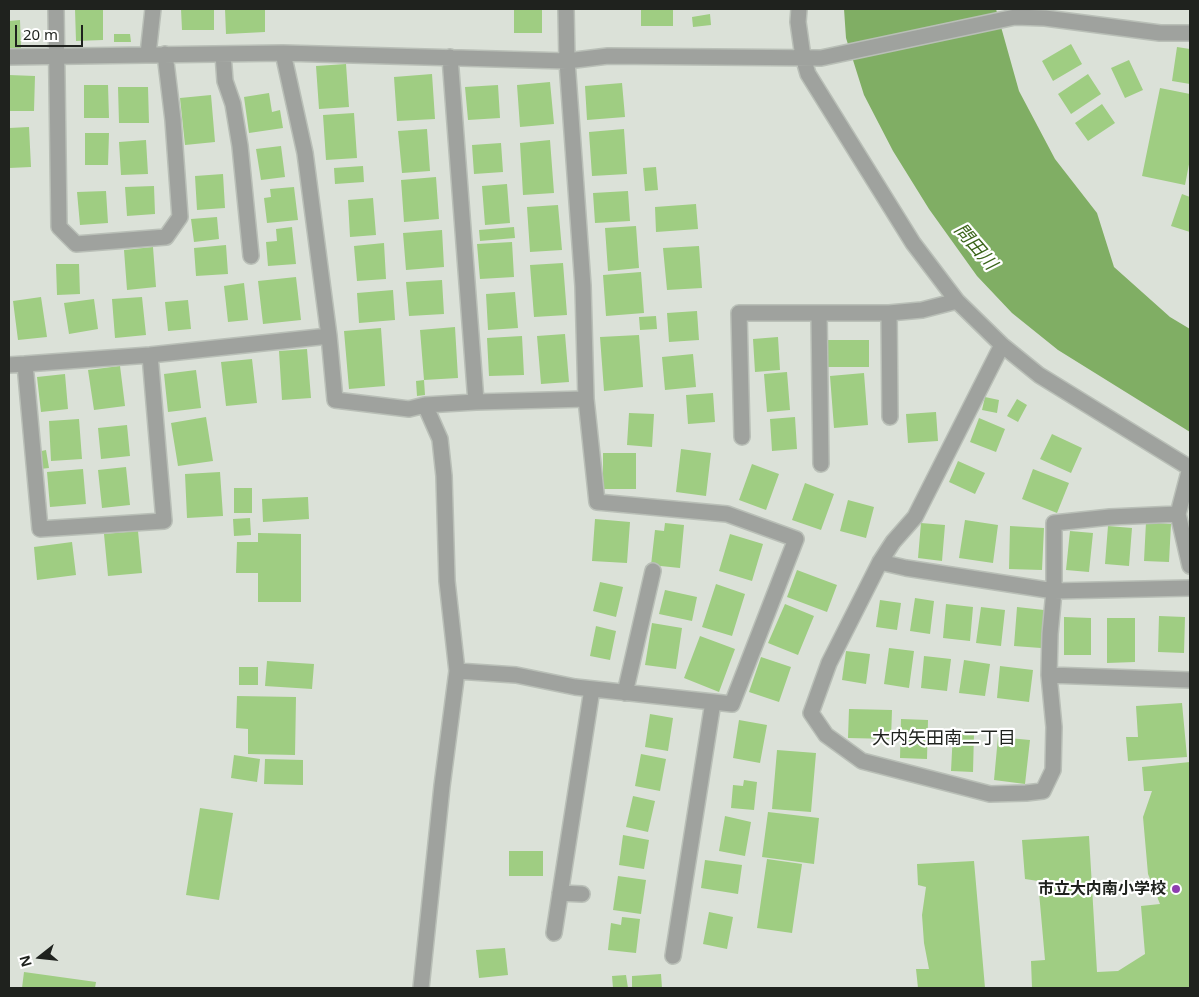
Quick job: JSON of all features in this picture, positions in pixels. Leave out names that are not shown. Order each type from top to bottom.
[{"type":"street","points":[[56,9],[59,227],[76,244],[166,237],[180,217],[173,120],[165,54]]},
{"type":"street","points":[[148,54],[153,9]]},
{"type":"street","points":[[457,671],[516,675],[592,689],[732,704],[796,539],[727,514],[597,502],[586,399],[584,286],[567,61],[566,9]]},
{"type":"street","points":[[799,9],[798,22],[803,57],[808,74],[913,243],[957,301],[1002,345],[1039,375],[1190,468],[1178,514],[1190,566]]},
{"type":"street","points":[[9,57],[283,53],[450,56],[567,61],[608,56],[821,58],[1015,17],[1045,18],[1160,33],[1190,33]]},
{"type":"street","points":[[283,53],[305,153],[329,336],[335,400],[410,409],[425,405],[476,402],[586,399]]},
{"type":"street","points":[[223,54],[225,81],[233,104],[240,146],[251,256]]},
{"type":"street","points":[[450,56],[476,402]]},
{"type":"street","points":[[742,437],[740,313],[889,313],[922,310],[957,301]]},
{"type":"street","points":[[889,313],[890,417]]},
{"type":"street","points":[[819,314],[821,464]]},
{"type":"street","points":[[9,365],[150,355],[329,336]]},
{"type":"street","points":[[1002,345],[914,517],[893,542],[880,562],[829,663],[812,713],[826,735],[862,761],[990,794],[1026,794],[1044,791],[1052,770],[1054,727],[1049,675],[1054,591],[1054,523],[1178,514]]},
{"type":"street","points":[[25,364],[40,529],[164,521],[150,355]]},
{"type":"street","points":[[421,988],[442,786],[457,671],[447,580],[444,476],[440,439],[425,405]]},
{"type":"street","points":[[880,562],[906,568],[1054,591],[1190,588]]},
{"type":"street","points":[[625,693],[653,571]]},
{"type":"street","points":[[1049,675],[1190,680]]},
{"type":"street","points":[[554,933],[592,689]]},
{"type":"street","points":[[673,956],[713,702]]},
{"type":"street","points":[[560,893],[582,894]]},
{"type":"water","name":"問田川","points":[[844,9],[996,9],[1019,91],[1055,159],[1097,213],[1114,267],[1170,317],[1190,329],[1190,432],[1058,350],[1012,313],[977,276],[929,209],[893,151],[864,95],[846,38]]},
{"type":"building","points":[[75,9],[103,9],[103,40],[76,41]]},
{"type":"building","points":[[181,9],[214,9],[214,30],[182,30]]},
{"type":"building","points":[[225,9],[265,9],[265,32],[226,34]]},
{"type":"building","points":[[514,9],[542,9],[542,33],[514,33]]},
{"type":"building","points":[[641,9],[673,9],[673,26],[641,26]]},
{"type":"building","points":[[710,14],[711,25],[693,27],[692,17]]},
{"type":"building","points":[[20,20],[21,48],[9,49],[9,21]]},
{"type":"building","points":[[114,34],[130,34],[131,42],[114,42]]},
{"type":"building","points":[[1071,44],[1082,64],[1053,81],[1042,61]]},
{"type":"building","points":[[1177,47],[1190,49],[1190,84],[1172,81]]},
{"type":"building","points":[[1129,60],[1143,90],[1125,98],[1111,68]]},
{"type":"building","points":[[346,64],[349,107],[319,109],[316,66]]},
{"type":"building","points":[[432,74],[435,119],[397,121],[394,77]]},
{"type":"building","points":[[1088,74],[1101,94],[1071,114],[1058,94]]},
{"type":"building","points":[[9,75],[35,76],[34,111],[9,111]]},
{"type":"building","points":[[550,82],[554,124],[520,127],[517,85]]},
{"type":"building","points":[[622,83],[625,117],[587,120],[585,86]]},
{"type":"building","points":[[84,85],[108,85],[109,118],[84,118]]},
{"type":"building","points":[[498,85],[500,118],[468,120],[465,87]]},
{"type":"building","points":[[118,87],[148,87],[149,123],[119,123]]},
{"type":"building","points":[[1160,88],[1190,94],[1190,159],[1185,185],[1142,176]]},
{"type":"building","points":[[269,93],[272,112],[280,110],[283,128],[249,133],[244,97]]},
{"type":"building","points":[[211,95],[215,142],[185,145],[180,98]]},
{"type":"building","points":[[1102,104],[1115,123],[1088,141],[1075,123]]},
{"type":"building","points":[[354,113],[357,158],[326,160],[323,115]]},
{"type":"building","points":[[29,127],[31,167],[9,168],[9,128]]},
{"type":"building","points":[[427,129],[430,171],[402,173],[398,131]]},
{"type":"building","points":[[624,129],[627,174],[592,176],[589,132]]},
{"type":"building","points":[[85,133],[109,133],[108,165],[85,165]]},
{"type":"building","points":[[146,140],[148,174],[121,175],[119,142]]},
{"type":"building","points":[[550,140],[554,193],[523,195],[520,143]]},
{"type":"building","points":[[501,143],[503,172],[474,174],[472,145]]},
{"type":"building","points":[[281,146],[285,177],[261,180],[256,149]]},
{"type":"building","points":[[363,166],[364,182],[335,184],[334,168]]},
{"type":"building","points":[[656,167],[658,190],[645,191],[643,168]]},
{"type":"building","points":[[223,174],[225,208],[197,210],[195,176]]},
{"type":"building","points":[[436,177],[439,219],[404,222],[401,180]]},
{"type":"building","points":[[507,184],[510,223],[485,225],[482,186]]},
{"type":"building","points":[[154,186],[155,214],[127,216],[125,187]]},
{"type":"building","points":[[294,187],[298,220],[267,223],[264,198],[271,197],[270,189]]},
{"type":"building","points":[[106,191],[108,223],[80,225],[77,192]]},
{"type":"building","points":[[628,191],[630,221],[595,223],[593,193]]},
{"type":"building","points":[[1182,194],[1190,197],[1190,232],[1171,226]]},
{"type":"building","points":[[373,198],[376,235],[350,237],[348,200]]},
{"type":"building","points":[[696,204],[698,229],[656,232],[655,207]]},
{"type":"building","points":[[558,205],[562,250],[530,252],[527,207]]},
{"type":"building","points":[[217,217],[219,239],[194,242],[191,219]]},
{"type":"building","points":[[636,226],[639,268],[608,271],[605,228]]},
{"type":"building","points":[[292,227],[296,264],[268,266],[266,242],[277,241],[276,229]]},
{"type":"building","points":[[514,227],[515,238],[480,241],[479,230]]},
{"type":"building","points":[[442,230],[444,267],[406,270],[403,233]]},
{"type":"building","points":[[512,242],[514,277],[480,279],[477,244]]},
{"type":"building","points":[[384,243],[386,279],[357,281],[354,246]]},
{"type":"building","points":[[226,245],[228,274],[196,276],[194,248]]},
{"type":"building","points":[[699,246],[702,288],[667,290],[663,248]]},
{"type":"building","points":[[153,247],[156,287],[127,290],[124,250]]},
{"type":"building","points":[[563,263],[567,315],[534,317],[530,265]]},
{"type":"building","points":[[56,264],[79,264],[80,294],[57,295]]},
{"type":"building","points":[[641,272],[644,313],[606,316],[603,275]]},
{"type":"building","points":[[296,277],[301,320],[263,324],[258,281]]},
{"type":"building","points":[[442,280],[444,314],[409,316],[406,282]]},
{"type":"building","points":[[244,283],[248,320],[228,322],[224,286]]},
{"type":"building","points":[[393,290],[395,320],[359,323],[357,293]]},
{"type":"building","points":[[515,292],[518,328],[488,330],[486,294]]},
{"type":"building","points":[[41,297],[47,337],[18,340],[13,301]]},
{"type":"building","points":[[142,297],[146,335],[115,338],[112,299]]},
{"type":"building","points":[[94,299],[98,329],[69,334],[64,303]]},
{"type":"building","points":[[188,300],[191,329],[168,331],[165,302]]},
{"type":"building","points":[[697,311],[699,340],[669,342],[667,313]]},
{"type":"building","points":[[656,316],[657,329],[640,330],[639,317]]},
{"type":"building","points":[[455,327],[458,378],[424,380],[420,330]]},
{"type":"building","points":[[381,328],[385,386],[349,389],[344,331]]},
{"type":"building","points":[[565,334],[569,382],[541,384],[537,336]]},
{"type":"building","points":[[639,335],[643,387],[604,391],[600,337]]},
{"type":"building","points":[[522,336],[524,375],[489,376],[487,338]]},
{"type":"building","points":[[778,337],[780,370],[755,372],[753,339]]},
{"type":"building","points":[[826,340],[869,340],[869,367],[826,367]]},
{"type":"building","points":[[307,349],[311,398],[282,400],[279,351]]},
{"type":"building","points":[[693,354],[696,387],[665,390],[662,357]]},
{"type":"building","points":[[252,359],[257,403],[226,406],[221,362]]},
{"type":"building","points":[[120,366],[125,406],[94,410],[88,370]]},
{"type":"building","points":[[196,370],[201,408],[168,412],[164,374]]},
{"type":"building","points":[[787,372],[790,410],[767,412],[764,374]]},
{"type":"building","points":[[864,373],[868,425],[834,428],[830,376]]},
{"type":"building","points":[[65,374],[68,409],[41,412],[37,377]]},
{"type":"building","points":[[424,380],[425,395],[417,396],[416,381]]},
{"type":"building","points":[[713,393],[715,422],[688,424],[686,395]]},
{"type":"building","points":[[985,397],[999,400],[997,413],[982,410]]},
{"type":"building","points":[[1017,399],[1027,405],[1018,422],[1007,416]]},
{"type":"building","points":[[936,412],[938,441],[908,443],[906,414]]},
{"type":"building","points":[[629,413],[654,414],[652,447],[627,445]]},
{"type":"building","points":[[206,417],[213,461],[178,466],[171,423]]},
{"type":"building","points":[[795,417],[797,449],[772,451],[770,419]]},
{"type":"building","points":[[979,418],[1005,429],[996,452],[970,442]]},
{"type":"building","points":[[79,419],[82,459],[51,461],[49,421]]},
{"type":"building","points":[[127,425],[130,456],[101,459],[98,428]]},
{"type":"building","points":[[1052,434],[1082,448],[1071,473],[1040,459]]},
{"type":"building","points":[[681,449],[711,453],[706,496],[676,492]]},
{"type":"building","points":[[46,450],[49,468],[40,469],[37,452]]},
{"type":"building","points":[[603,453],[636,453],[636,489],[603,489]]},
{"type":"building","points":[[958,461],[985,473],[975,494],[949,482]]},
{"type":"building","points":[[752,464],[779,474],[766,510],[739,500]]},
{"type":"building","points":[[126,467],[130,505],[102,508],[98,470]]},
{"type":"building","points":[[83,469],[86,504],[50,507],[47,472]]},
{"type":"building","points":[[1033,469],[1069,483],[1057,513],[1022,499]]},
{"type":"building","points":[[220,472],[223,516],[187,518],[185,474]]},
{"type":"building","points":[[805,483],[834,494],[821,530],[792,520]]},
{"type":"building","points":[[234,488],[252,488],[252,513],[234,513]]},
{"type":"building","points":[[308,497],[309,519],[263,522],[262,499]]},
{"type":"building","points":[[848,500],[874,507],[866,538],[840,531]]},
{"type":"building","points":[[250,518],[251,535],[234,536],[233,519]]},
{"type":"building","points":[[595,519],[630,522],[627,563],[592,561]]},
{"type":"building","points":[[965,520],[998,525],[993,563],[959,558]]},
{"type":"building","points":[[1146,522],[1171,524],[1169,562],[1144,561]]},
{"type":"building","points":[[665,523],[684,525],[680,568],[651,565],[655,530],[664,531]]},
{"type":"building","points":[[921,523],[945,525],[942,561],[918,558]]},
{"type":"building","points":[[1010,526],[1044,528],[1042,570],[1009,569]]},
{"type":"building","points":[[1108,526],[1132,528],[1129,566],[1105,564]]},
{"type":"building","points":[[138,531],[142,573],[108,576],[104,534]]},
{"type":"building","points":[[1070,531],[1093,533],[1089,572],[1066,570]]},
{"type":"building","points":[[258,533],[301,534],[301,602],[258,602],[258,573],[236,573],[237,542],[258,542]]},
{"type":"building","points":[[730,534],[763,544],[752,581],[719,571]]},
{"type":"building","points":[[72,542],[76,575],[37,580],[34,547]]},
{"type":"building","points":[[797,570],[837,585],[827,612],[787,597]]},
{"type":"building","points":[[600,582],[623,587],[616,617],[593,611]]},
{"type":"building","points":[[716,584],[745,594],[732,636],[702,627]]},
{"type":"building","points":[[665,590],[697,597],[692,621],[659,614]]},
{"type":"building","points":[[915,598],[934,601],[930,634],[910,631]]},
{"type":"building","points":[[880,600],[901,603],[897,630],[876,627]]},
{"type":"building","points":[[785,604],[814,616],[798,655],[768,643]]},
{"type":"building","points":[[946,604],[973,607],[970,641],[943,638]]},
{"type":"building","points":[[981,607],[1005,610],[1001,646],[976,643]]},
{"type":"building","points":[[1017,607],[1044,610],[1041,648],[1014,646]]},
{"type":"building","points":[[1159,616],[1185,617],[1184,653],[1158,652]]},
{"type":"building","points":[[1064,617],[1091,618],[1091,655],[1064,655]]},
{"type":"building","points":[[1107,618],[1135,618],[1135,662],[1107,663]]},
{"type":"building","points":[[652,623],[682,628],[676,669],[645,665]]},
{"type":"building","points":[[596,626],[616,631],[610,660],[590,656]]},
{"type":"building","points":[[700,636],[735,649],[719,692],[684,678]]},
{"type":"building","points":[[889,648],[914,651],[909,688],[884,684]]},
{"type":"building","points":[[846,651],[870,654],[866,684],[842,680]]},
{"type":"building","points":[[924,656],[951,659],[947,691],[921,688]]},
{"type":"building","points":[[761,657],[791,667],[779,702],[749,692]]},
{"type":"building","points":[[964,660],[990,664],[985,696],[959,693]]},
{"type":"building","points":[[267,661],[314,664],[312,689],[265,686]]},
{"type":"building","points":[[1000,666],[1033,670],[1029,702],[997,698]]},
{"type":"building","points":[[239,667],[258,667],[258,685],[239,685]]},
{"type":"building","points":[[237,696],[296,697],[295,755],[248,754],[248,729],[236,728]]},
{"type":"building","points":[[1182,703],[1187,757],[1128,761],[1126,737],[1138,737],[1136,706]]},
{"type":"building","points":[[849,709],[892,710],[891,739],[848,738]]},
{"type":"building","points":[[650,714],[673,718],[668,751],[645,747]]},
{"type":"building","points":[[901,719],[928,720],[927,759],[900,758]]},
{"type":"building","points":[[739,720],[767,725],[760,763],[733,758]]},
{"type":"building","points":[[953,732],[974,733],[973,772],[951,771]]},
{"type":"building","points":[[998,737],[1030,740],[1025,784],[994,780]]},
{"type":"building","points":[[777,750],[816,753],[811,812],[772,809]]},
{"type":"building","points":[[641,754],[666,759],[660,791],[635,786]]},
{"type":"building","points":[[234,755],[260,759],[257,782],[231,778]]},
{"type":"building","points":[[265,759],[303,760],[303,785],[264,784]]},
{"type":"building","points":[[1190,762],[1190,988],[1032,988],[1031,961],[1045,960],[1038,881],[1025,879],[1022,840],[1089,836],[1097,972],[1118,971],[1145,954],[1141,906],[1160,904],[1148,874],[1143,817],[1152,791],[1144,791],[1142,767]]},
{"type":"building","points":[[744,780],[757,782],[754,810],[731,808],[733,785],[743,786]]},
{"type":"building","points":[[633,796],[655,801],[648,832],[626,827]]},
{"type":"building","points":[[200,808],[233,813],[219,900],[186,895]]},
{"type":"building","points":[[768,812],[819,818],[814,864],[762,857]]},
{"type":"building","points":[[725,816],[751,822],[745,856],[719,851]]},
{"type":"building","points":[[623,835],[649,840],[644,869],[619,865]]},
{"type":"building","points":[[509,851],[543,851],[543,876],[509,876]]},
{"type":"building","points":[[767,859],[802,864],[792,933],[757,928]]},
{"type":"building","points":[[705,860],[742,865],[738,894],[701,888]]},
{"type":"building","points":[[974,861],[985,988],[918,988],[916,969],[929,969],[924,943],[922,915],[926,887],[918,885],[917,864]]},
{"type":"building","points":[[618,876],[646,880],[641,914],[613,910]]},
{"type":"building","points":[[709,912],[733,917],[727,949],[703,944]]},
{"type":"building","points":[[622,917],[640,919],[636,953],[608,950],[611,923],[621,925]]},
{"type":"building","points":[[505,948],[508,975],[479,978],[476,950]]},
{"type":"building","points":[[24,972],[96,982],[95,988],[22,988]]},
{"type":"building","points":[[661,974],[662,988],[632,988],[632,976]]},
{"type":"building","points":[[626,975],[628,988],[613,988],[612,976]]},
{"type":"place","name":"市立大内南小学校","points":[[1176,889]]},
{"type":"district","name":"大内矢田南二丁目","points":[[944,739]]}]
